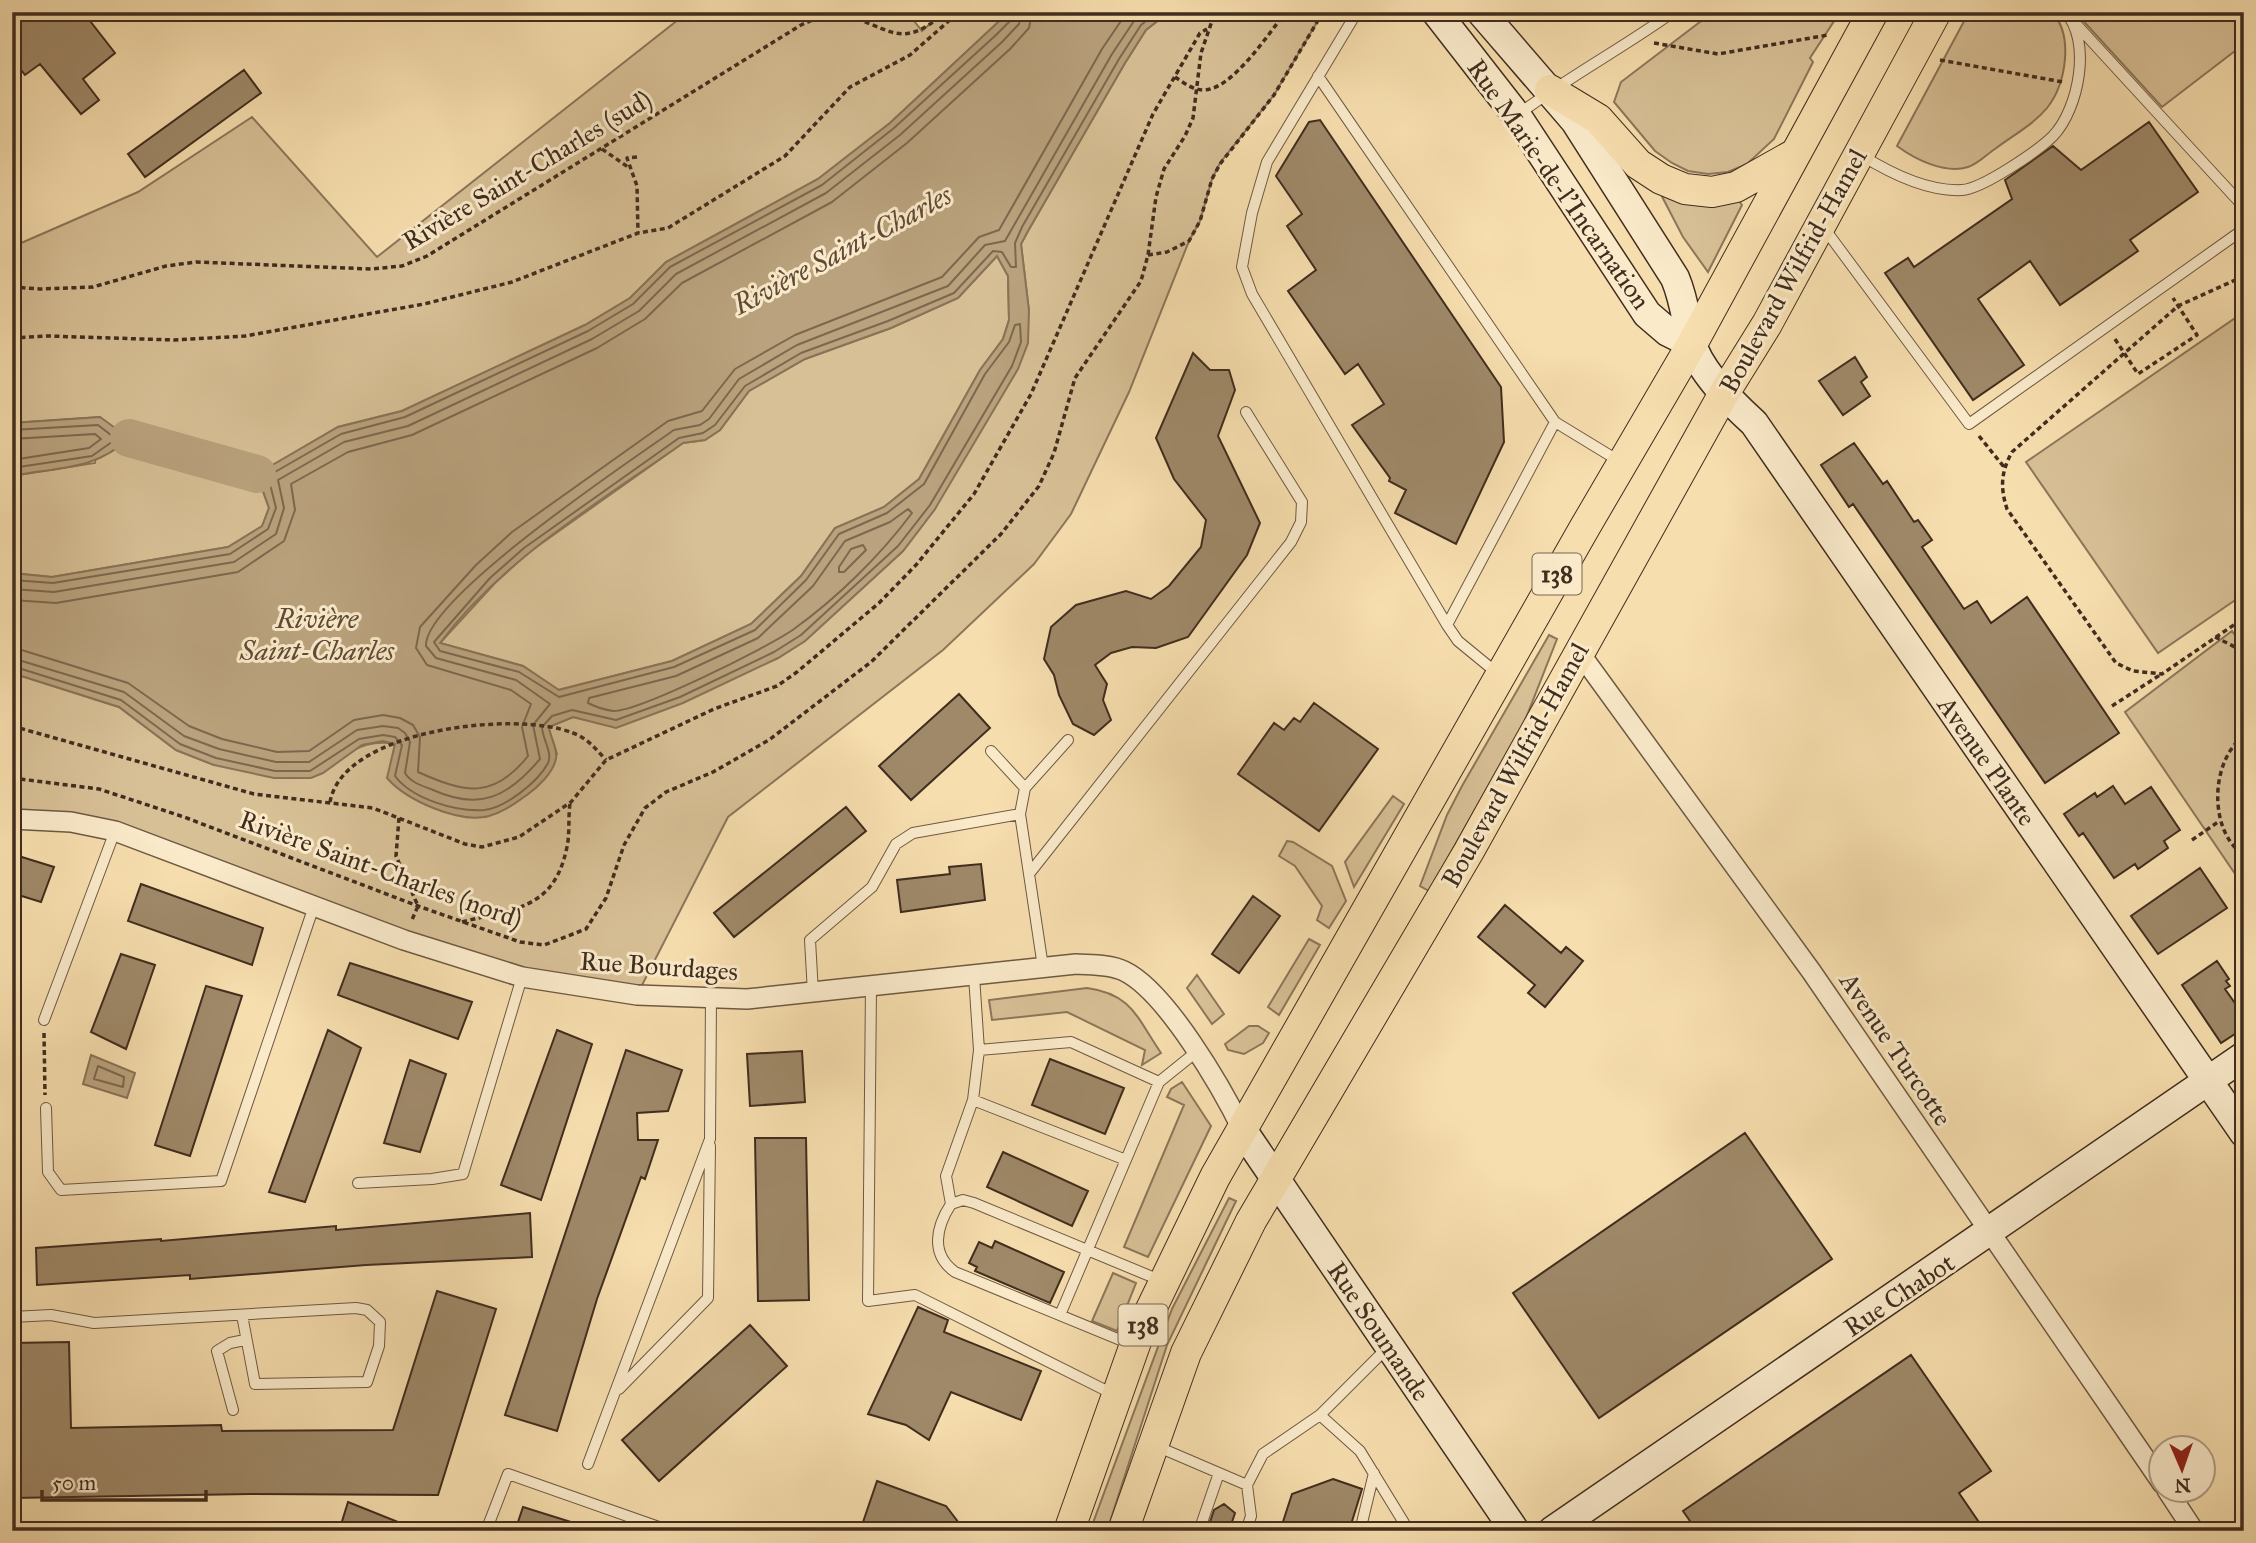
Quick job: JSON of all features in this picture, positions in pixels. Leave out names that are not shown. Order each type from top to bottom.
[{"type":"main road","name":"Boulevard Wilfrid-Hamel","points":[[1069,1531],[1115,1395],[1135,1346],[1215,1177],[1500,675],[1692,344],[1873,12]]},
{"type":"main road","name":"Boulevard Wilfrid-Hamel","points":[[1123,1531],[1186,1353],[1274,1178],[1469,851],[1723,395],[1767,324],[1936,12]]},
{"type":"main road","points":[[1550,90],[1598,119],[1638,164],[1661,179],[1685,189],[1712,192],[1736,187],[1794,155]]},
{"type":"street","name":"Rue Marie-de-l'Incarnation","points":[[1436,12],[1517,116],[1647,314],[1668,332],[1692,344]]},
{"type":"street","name":"Rue Marie-de-l'Incarnation","points":[[1481,12],[1550,90],[1606,167],[1675,278],[1684,298],[1692,344],[1723,395]]},
{"type":"street","name":"Avenue Plante","points":[[1723,395],[1754,423],[2244,1133]]},
{"type":"street","name":"Avenue Turcotte","points":[[1579,652],[1811,971],[2148,1464]]},
{"type":"street","name":"Rue Bourdages","points":[[12,819],[71,822],[115,831],[404,940],[522,976],[638,995],[711,998],[813,993],[1076,964],[1122,970],[1146,984],[1168,1009],[1195,1053],[1225,1093],[1243,1131]]},
{"type":"street","name":"Rue Chabot","points":[[1552,1531],[1990,1233],[2244,1056]]},
{"type":"street","name":"Rue Soumande","points":[[1243,1131],[1515,1531]]},
{"type":"street","points":[[2176,1504],[2194,1531]]},
{"type":"lane","points":[[1357,12],[1267,162],[1252,213],[1242,267],[1258,305],[1447,625],[1458,641],[1500,675]]},
{"type":"lane","points":[[1517,116],[1550,90],[1634,40],[1673,12]]},
{"type":"lane","points":[[2064,12],[2244,207]]},
{"type":"lane","points":[[1859,154],[1886,171],[1928,186],[1962,190],[1991,180],[2054,135],[2075,97],[2081,56],[2074,22]]},
{"type":"lane","points":[[1318,76],[1555,422],[1622,463]]},
{"type":"lane","points":[[1821,224],[1969,424],[2244,229]]},
{"type":"lane","points":[[1030,874],[1291,542],[1301,522],[1302,502],[1246,412]]},
{"type":"lane","points":[[1447,625],[1555,422]]},
{"type":"lane","points":[[1043,967],[1020,814],[1025,788],[1068,740]]},
{"type":"lane","points":[[991,751],[1025,788]]},
{"type":"lane","points":[[813,993],[810,940],[873,887],[896,844],[913,833],[1020,814]]},
{"type":"lane","points":[[44,1020],[115,831]]},
{"type":"lane","points":[[46,1108],[48,1172],[61,1190],[221,1181],[314,906]]},
{"type":"lane","points":[[358,1183],[432,1179],[463,1174],[522,976]]},
{"type":"lane","points":[[951,1204],[946,1177],[973,1100],[979,1050],[974,976]]},
{"type":"lane","points":[[871,987],[868,1301],[915,1295],[1115,1395]]},
{"type":"lane","points":[[615,1393],[708,1298],[711,998]]},
{"type":"lane","points":[[979,1050],[1071,1042],[1159,1082]]},
{"type":"lane","points":[[1060,1315],[1159,1082],[1195,1053]]},
{"type":"lane","points":[[973,1100],[1126,1160]]},
{"type":"lane","points":[[588,1464],[710,1139]]},
{"type":"lane","points":[[1135,1346],[955,1272],[943,1263],[937,1240],[940,1221],[951,1204],[963,1200],[974,1203],[1163,1282]]},
{"type":"lane","points":[[12,1317],[51,1315],[94,1322],[356,1308],[367,1310],[380,1322],[379,1346],[367,1381],[255,1384],[242,1315]]},
{"type":"lane","points":[[233,1410],[217,1351],[230,1343],[245,1340]]},
{"type":"lane","points":[[1246,1531],[1251,1516],[1247,1485],[1263,1454],[1320,1415],[1388,1347]]},
{"type":"lane","points":[[1320,1415],[1360,1451],[1409,1531]]},
{"type":"lane","points":[[1152,1444],[1247,1485]]},
{"type":"lane","points":[[1203,1526],[1219,1473]]},
{"type":"lane","points":[[1360,1531],[1374,1473]]},
{"type":"lane","points":[[486,1531],[508,1474],[670,1531]]},
{"type":"path","name":"Rivière Saint-Charles (sud)","points":[[12,287],[93,287],[166,266],[196,262],[371,269],[401,267],[427,257],[801,25],[820,17],[837,15],[878,30],[905,34],[922,31],[945,12]]},
{"type":"path","points":[[12,338],[48,336],[174,340],[245,336],[424,304],[512,282],[638,233],[668,228],[785,156],[850,87],[910,55],[959,12]]},
{"type":"path","name":"Rivière Saint-Charles (nord)","points":[[12,778],[99,789],[184,817],[520,942],[544,945],[586,929],[606,898],[624,845],[645,808],[666,792],[713,772],[769,740],[871,662],[1001,534],[1039,486],[1054,453],[1075,377],[1141,281],[1164,169],[1185,136],[1195,110],[1196,89],[1208,28],[1215,12]]},
{"type":"path","points":[[1175,77],[1196,89],[1216,88],[1230,79],[1286,12]]},
{"type":"path","points":[[1148,255],[1167,252],[1189,241],[1200,221],[1212,179],[1220,163],[1274,94],[1323,12]]},
{"type":"path","points":[[12,726],[254,794],[357,804],[465,844],[482,847],[519,837],[571,802],[606,760],[714,709],[777,686],[842,636],[916,565],[974,494],[1031,394],[1153,114],[1200,33],[1208,28]]},
{"type":"path","points":[[1634,40],[1718,54],[1828,35]]},
{"type":"path","points":[[1938,60],[2077,84]]},
{"type":"path","points":[[602,149],[634,174],[637,186],[638,233]]},
{"type":"path","points":[[628,167],[627,158],[637,157]]},
{"type":"path","points":[[2162,674],[2133,671],[2116,663],[2007,509],[2001,490],[2004,467],[2012,452],[2178,306],[2244,276]]},
{"type":"path","points":[[2106,326],[2138,374],[2197,335],[2164,285]]},
{"type":"path","points":[[1969,424],[2004,467]]},
{"type":"path","points":[[2112,706],[2244,618]]},
{"type":"path","points":[[2215,637],[2239,649],[2244,657]]},
{"type":"path","points":[[330,802],[337,783],[362,762],[406,740],[486,722],[513,722],[572,732],[587,741],[606,760]]},
{"type":"path","points":[[2244,736],[2223,767],[2217,804],[2218,822],[2244,855]]},
{"type":"path","points":[[463,922],[520,908],[555,885],[568,843],[571,802]]},
{"type":"path","points":[[399,818],[396,856],[418,906]]},
{"type":"path","points":[[2192,840],[2218,822]]},
{"type":"path","points":[[44,1020],[46,1108]]},
{"type":"shaded area","points":[[688,12],[907,12],[922,31],[943,12],[1009,12],[890,123],[818,179],[666,262],[630,298],[585,325],[402,411],[338,427],[257,475],[269,508],[262,527],[228,547],[52,577],[12,573],[12,476],[95,463],[100,417],[12,423],[12,247],[138,192],[252,117],[377,257]]},
{"type":"shaded area","points":[[1169,12],[1323,12],[1274,95],[1220,163],[1212,179],[1200,221],[1189,241],[1129,392],[1071,514],[1034,564],[943,650],[728,817],[637,995],[562,985],[115,831],[12,819],[12,673],[119,707],[176,750],[214,765],[352,751],[373,743],[395,744],[393,756],[441,811],[486,817],[557,754],[548,727],[573,717],[616,727],[778,658],[805,641],[903,551],[935,509],[1029,311],[1021,244],[1146,30]]},
{"type":"shaded area","points":[[1713,12],[1840,12],[1810,58],[1813,62],[1774,139],[1747,164],[1728,172],[1708,174],[1688,171],[1655,151],[1614,102],[1621,82]]},
{"type":"shaded area","points":[[1969,12],[2052,12],[2063,34],[2065,60],[2054,98],[2041,114],[1975,164],[1950,169],[1922,161],[1897,146]]},
{"type":"shaded area","points":[[2075,12],[2234,12],[2244,26],[2244,44],[2162,107]]},
{"type":"shaded area","points":[[1655,183],[1737,198],[1742,205],[1708,272],[1683,237]]},
{"type":"shaded area","points":[[997,256],[1008,276],[1009,320],[1003,339],[980,370],[919,479],[884,507],[835,528],[801,576],[751,624],[672,661],[558,690],[523,666],[440,643],[495,583],[528,553],[683,443],[705,440],[720,430],[749,391],[805,359],[891,328],[958,298]]},
{"type":"shaded area","points":[[2244,312],[2244,594],[2158,653],[2026,462]]},
{"type":"shaded area","points":[[2232,631],[2244,648],[2244,887],[2125,712]]},
{"type":"shaded area","points":[[1549,635],[1557,639],[1524,723],[1429,891],[1420,886],[1447,815]]},
{"type":"shaded area","points":[[1393,796],[1404,804],[1354,887],[1345,862]]},
{"type":"shaded area","points":[[1287,841],[1332,866],[1346,901],[1329,928],[1317,920],[1322,906],[1295,866],[1279,856]]},
{"type":"shaded area","points":[[1309,939],[1320,945],[1279,1015],[1268,1007]]},
{"type":"shaded area","points":[[1197,975],[1224,1014],[1212,1024],[1187,988]]},
{"type":"shaded area","points":[[1087,988],[1102,991],[1124,1002],[1139,1019],[1161,1053],[1142,1065],[1145,1050],[1067,1012],[992,1020],[989,1000]]},
{"type":"shaded area","points":[[1249,1026],[1258,1026],[1269,1033],[1263,1043],[1244,1054],[1228,1050],[1225,1044]]},
{"type":"shaded area","points":[[1182,1082],[1211,1126],[1148,1257],[1124,1247],[1184,1105],[1167,1097],[1171,1089]]},
{"type":"shaded area","points":[[1229,1198],[1236,1201],[1167,1345],[1107,1531],[1090,1531],[1172,1309]]},
{"type":"shaded area","points":[[1113,1273],[1136,1283],[1117,1331],[1092,1321]]},
{"type":"water","name":"Rivière Saint-Charles","points":[[1009,12],[1169,12],[1146,30],[1021,244],[1029,311],[1028,343],[1018,369],[935,509],[903,551],[805,641],[778,658],[683,703],[616,728],[573,717],[549,727],[556,754],[555,763],[545,779],[504,810],[477,818],[463,817],[420,802],[387,778],[395,744],[383,741],[362,745],[323,773],[311,778],[274,778],[214,765],[176,750],[119,707],[12,673],[12,573],[52,577],[228,547],[262,526],[269,508],[257,474],[338,427],[402,411],[585,325],[630,298],[666,262],[818,179],[890,123]],"holes":[[[997,256],[1008,276],[1009,320],[1003,339],[980,370],[919,479],[884,507],[835,528],[801,576],[751,624],[672,661],[559,690],[523,666],[440,643],[465,613],[522,559],[585,510],[683,443],[705,440],[720,430],[749,391],[805,359],[891,328],[958,298]]]},
{"type":"water","points":[[100,417],[129,438],[103,457],[89,462],[12,476],[12,423]]},
{"type":"water","points":[[91,1055],[135,1073],[127,1098],[83,1084]]},
{"type":"building","points":[[22,12],[83,12],[115,53],[83,79],[99,100],[81,114],[40,64],[25,75],[12,59],[12,20]]},
{"type":"building","points":[[244,70],[261,93],[145,177],[128,154]]},
{"type":"building","points":[[1320,120],[1501,387],[1504,442],[1456,544],[1395,513],[1406,490],[1389,481],[1390,478],[1352,425],[1384,404],[1358,364],[1345,374],[1288,291],[1316,270],[1287,226],[1302,214],[1276,176],[1309,122]]},
{"type":"building","points":[[2149,122],[2198,192],[2130,240],[2138,251],[2060,305],[2030,261],[1978,299],[2024,365],[1973,400],[1885,273],[1908,258],[1914,267],[2012,199],[2005,180],[2053,146],[2081,170]]},
{"type":"building","points":[[1193,353],[1210,370],[1229,370],[1235,390],[1218,436],[1260,523],[1247,555],[1188,637],[1156,648],[1132,647],[1111,653],[1095,665],[1107,684],[1103,700],[1111,720],[1094,735],[1073,724],[1059,695],[1054,675],[1044,659],[1051,627],[1076,605],[1126,591],[1151,599],[1169,586],[1201,547],[1206,520],[1174,479],[1156,438]]},
{"type":"building","points":[[1855,357],[1867,377],[1861,382],[1870,396],[1843,415],[1819,381]]},
{"type":"building","points":[[1854,443],[1883,484],[1887,481],[1914,522],[1918,520],[1932,540],[1922,547],[1964,609],[1977,601],[1991,623],[2027,597],[2119,733],[2045,783],[1853,504],[1849,507],[1821,465]]},
{"type":"building","points":[[959,694],[990,728],[911,800],[879,766]]},
{"type":"building","points":[[1314,703],[1378,749],[1319,831],[1238,774],[1274,723],[1284,730],[1294,718],[1300,722]]},
{"type":"building","points":[[2113,786],[2125,804],[2151,787],[2180,830],[2164,841],[2168,848],[2138,869],[2135,864],[2114,878],[2083,833],[2079,836],[2064,814],[2095,793],[2097,797]]},
{"type":"building","points":[[846,807],[866,831],[734,937],[714,913]]},
{"type":"building","points":[[12,854],[54,867],[41,902],[12,893]]},
{"type":"building","points":[[981,864],[985,900],[901,912],[897,880],[950,874],[949,867]]},
{"type":"building","points":[[2200,868],[2227,908],[2158,954],[2131,916]]},
{"type":"building","points":[[141,884],[263,928],[252,965],[128,921]]},
{"type":"building","points":[[1253,896],[1280,916],[1239,973],[1212,954]]},
{"type":"building","points":[[1505,905],[1561,953],[1566,947],[1583,961],[1545,1007],[1528,993],[1535,985],[1478,937]]},
{"type":"building","points":[[121,954],[155,965],[126,1049],[91,1032]]},
{"type":"building","points":[[2217,961],[2229,979],[2226,981],[2230,986],[2225,989],[2244,1016],[2244,1028],[2221,1043],[2182,985]]},
{"type":"building","points":[[350,963],[472,1002],[458,1039],[338,995]]},
{"type":"building","points":[[206,986],[242,996],[190,1156],[155,1145]]},
{"type":"building","points":[[328,1030],[361,1048],[305,1202],[269,1192]]},
{"type":"building","points":[[557,1030],[592,1044],[541,1200],[501,1185]]},
{"type":"building","points":[[626,1050],[682,1070],[668,1111],[637,1113],[638,1140],[658,1140],[645,1179],[641,1177],[597,1299],[557,1431],[505,1415]]},
{"type":"building","points":[[802,1051],[805,1102],[750,1106],[747,1054]]},
{"type":"building","points":[[1050,1059],[1124,1088],[1105,1134],[1032,1105]]},
{"type":"building","points":[[410,1060],[446,1074],[420,1152],[384,1143]]},
{"type":"building","points":[[1745,1133],[1832,1259],[1599,1418],[1513,1293]]},
{"type":"building","points":[[755,1138],[806,1138],[809,1300],[758,1301]]},
{"type":"building","points":[[1003,1152],[1088,1191],[1072,1226],[987,1187]]},
{"type":"building","points":[[530,1213],[532,1257],[366,1265],[190,1279],[190,1275],[37,1285],[36,1248],[161,1241],[336,1226],[336,1230]]},
{"type":"building","points":[[995,1241],[1064,1272],[1050,1303],[975,1271],[977,1267],[969,1263],[979,1242],[992,1248]]},
{"type":"building","points":[[437,1291],[496,1309],[438,1495],[250,1494],[12,1498],[12,1343],[69,1342],[71,1428],[221,1425],[222,1431],[393,1430]]},
{"type":"building","points":[[918,1307],[948,1320],[944,1332],[1041,1371],[1021,1420],[951,1392],[929,1440],[906,1425],[868,1414]]},
{"type":"building","points":[[750,1325],[787,1366],[659,1481],[622,1440]]},
{"type":"building","points":[[1911,1355],[1991,1471],[1959,1493],[1985,1531],[1697,1531],[1683,1511]]},
{"type":"building","points":[[1333,1479],[1362,1489],[1349,1531],[1280,1531],[1292,1494]]},
{"type":"building","points":[[877,1481],[946,1506],[965,1531],[860,1531]]},
{"type":"building","points":[[348,1502],[418,1530],[339,1531]]},
{"type":"building","points":[[1224,1504],[1235,1513],[1229,1531],[1207,1531],[1214,1510]]},
{"type":"building","points":[[523,1507],[587,1527],[586,1531],[515,1531]]},
{"type":"waterway","points":[[129,438],[257,474]]}]
